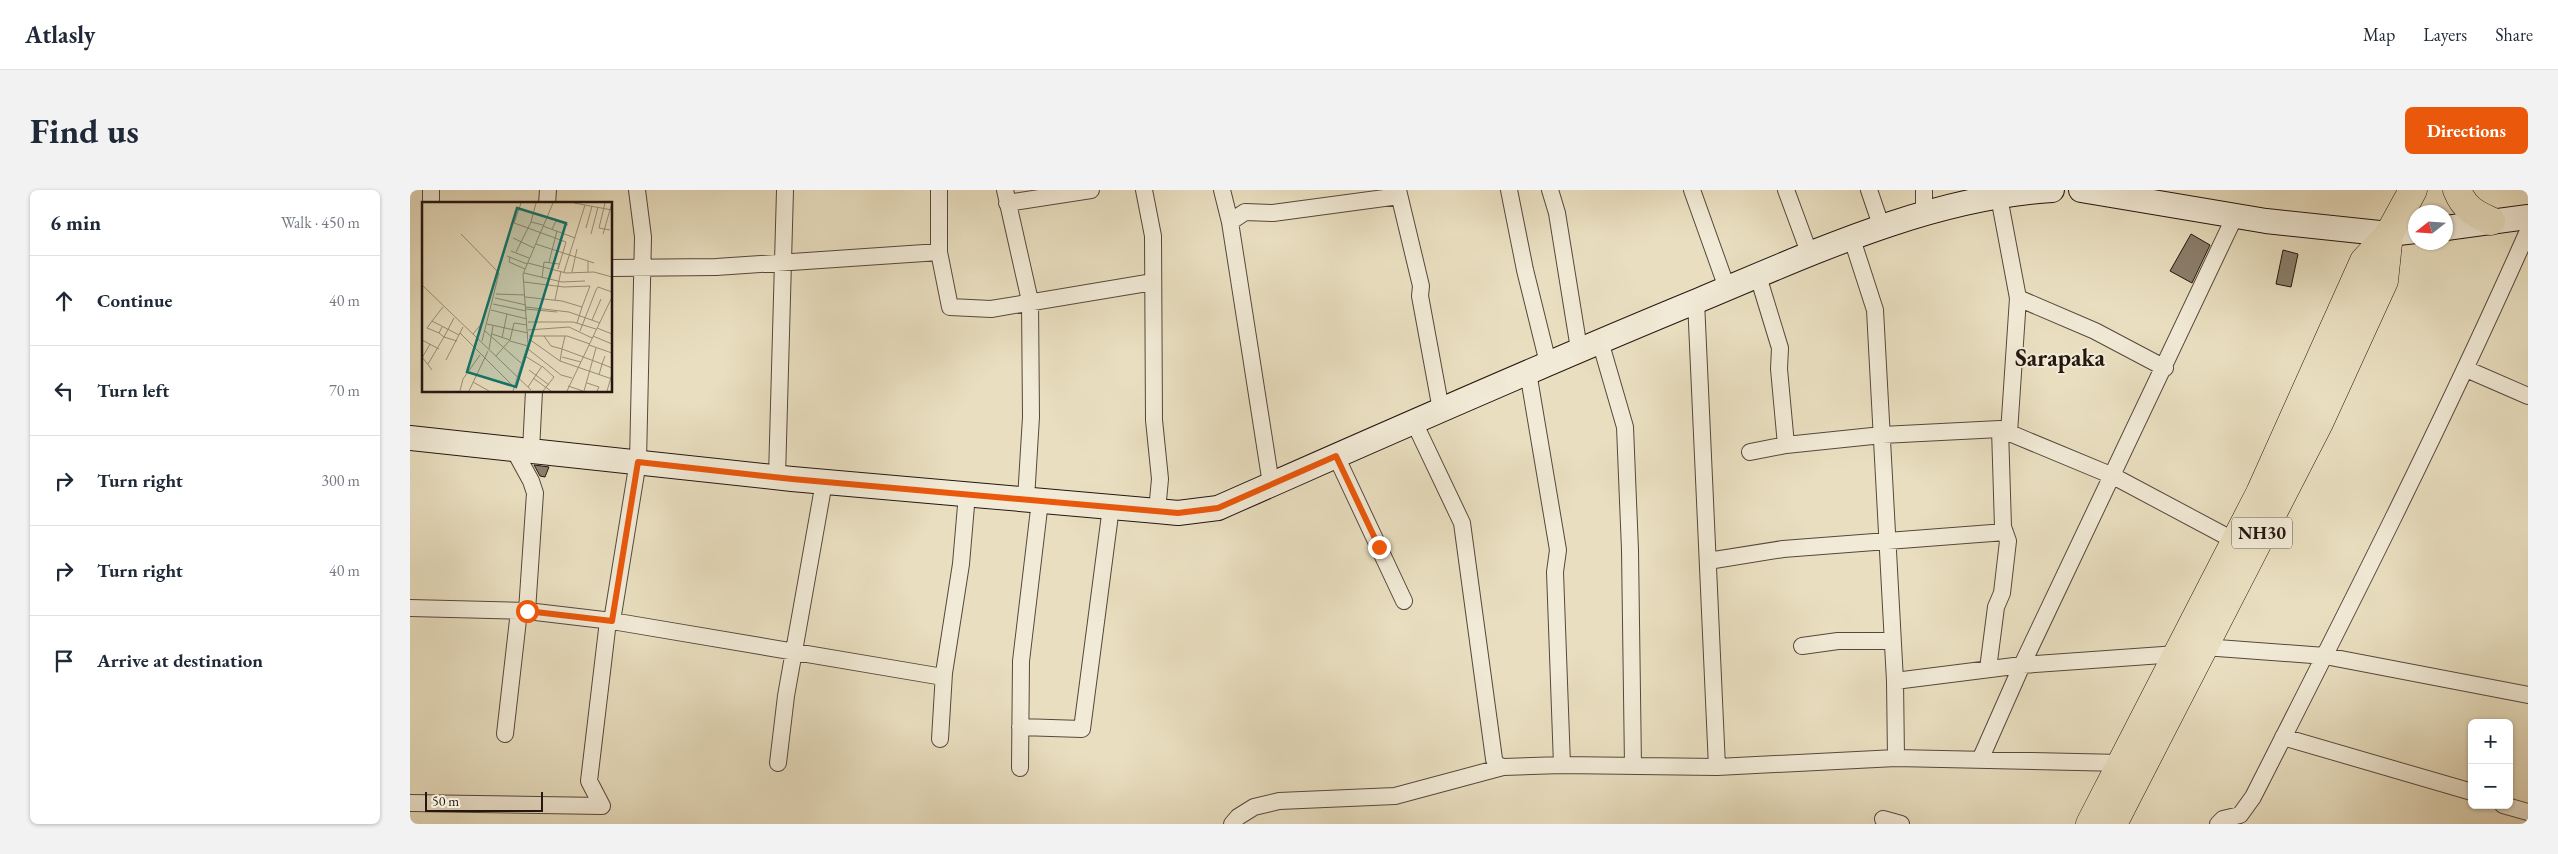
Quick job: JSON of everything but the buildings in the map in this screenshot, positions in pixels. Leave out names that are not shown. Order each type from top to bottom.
[{"type":"highway","name":"NH30","points":[[2113,824],[2320,420],[2384,281],[2402,233],[2413,190]]},
{"type":"highway","points":[[2457,190],[2461,199],[2472,212],[2491,221]]},
{"type":"highway","points":[[2090,824],[2260,493],[2364,261],[2402,233]]},
{"type":"main road","points":[[410,438],[824,482],[1178,513],[1218,508],[1589,345],[1810,255],[1882,228],[1924,215],[1999,197],[2044,190]]},
{"type":"main road","points":[[2081,190],[2141,194],[2235,216],[2402,233]]},
{"type":"main road","points":[[2453,227],[2528,217]]},
{"type":"street","points":[[410,803],[602,806],[589,781],[610,621],[638,462],[643,238],[637,190]]},
{"type":"street","points":[[777,477],[785,190]]},
{"type":"street","points":[[939,190],[939,252],[950,307],[991,309],[1030,301],[1154,282]]},
{"type":"street","points":[[1020,768],[1021,661],[1033,500],[1030,301],[1006,196],[1091,190]]},
{"type":"street","points":[[1144,190],[1153,236],[1154,420],[1160,479],[1157,511]]},
{"type":"street","points":[[1222,190],[1230,222],[1271,484]]},
{"type":"street","points":[[1509,190],[1525,270],[1538,367],[1558,550],[1555,572],[1562,765]]},
{"type":"street","points":[[1550,190],[1589,345],[1625,427],[1630,550],[1633,766]]},
{"type":"street","points":[[1692,190],[1727,288]]},
{"type":"street","points":[[1786,190],[1810,255]]},
{"type":"street","points":[[1869,190],[1882,228]]},
{"type":"street","points":[[1924,190],[1924,215]]},
{"type":"street","points":[[1230,222],[1245,212],[1273,213],[1399,193],[1421,286],[1420,296],[1441,410]]},
{"type":"street","points":[[1988,669],[1996,607],[2002,593],[2008,541],[2003,527],[2004,431],[2018,298],[1999,197]]},
{"type":"street","points":[[1980,760],[2022,665],[2165,368],[2235,216]]},
{"type":"street","points":[[2218,824],[2223,819],[2240,815],[2246,807],[2325,656],[2466,369],[2528,231]]},
{"type":"street","points":[[1852,240],[1875,310],[1895,681],[1896,758]]},
{"type":"street","points":[[612,268],[716,267],[939,252]]},
{"type":"street","points":[[1758,276],[1780,348],[1779,369],[1786,445]]},
{"type":"street","points":[[2018,298],[2095,331],[2165,368]]},
{"type":"street","points":[[1696,301],[1717,767]]},
{"type":"street","points":[[2466,369],[2528,396]]},
{"type":"street","points":[[505,734],[523,611],[535,494],[522,449],[534,392]]},
{"type":"street","points":[[1414,422],[1443,479],[1462,523],[1494,759],[1496,764],[1503,767]]},
{"type":"street","points":[[1750,452],[1786,445],[1882,435],[2004,431],[2113,476],[2235,541]]},
{"type":"street","points":[[1336,456],[1404,601]]},
{"type":"street","points":[[778,763],[794,651],[824,482]]},
{"type":"street","points":[[940,739],[943,677],[960,564],[967,494]]},
{"type":"street","points":[[1020,727],[1082,729],[1111,507]]},
{"type":"street","points":[[1708,561],[1783,549],[2006,532]]},
{"type":"street","points":[[410,608],[523,611],[610,621],[943,677]]},
{"type":"street","points":[[1802,646],[1838,640],[1892,641]]},
{"type":"street","points":[[2204,647],[2325,656],[2528,695]]},
{"type":"street","points":[[1895,681],[2022,665],[2177,654]]},
{"type":"street","points":[[2283,736],[2468,791]]},
{"type":"street","points":[[1232,824],[1238,817],[1254,808],[1279,801],[1395,796],[1503,767],[1562,765],[1717,767],[1896,758],[2122,763]]},
{"type":"street","points":[[2513,808],[2528,812]]},
{"type":"street","points":[[1883,819],[1901,824]]},
{"type":"district","name":"Sarapaka","points":[[2060,358]]},
{"type":"route","points":[[527,611],[612,621],[638,462],[792,479],[1178,513],[1218,508],[1336,456],[1379,547]]}]
